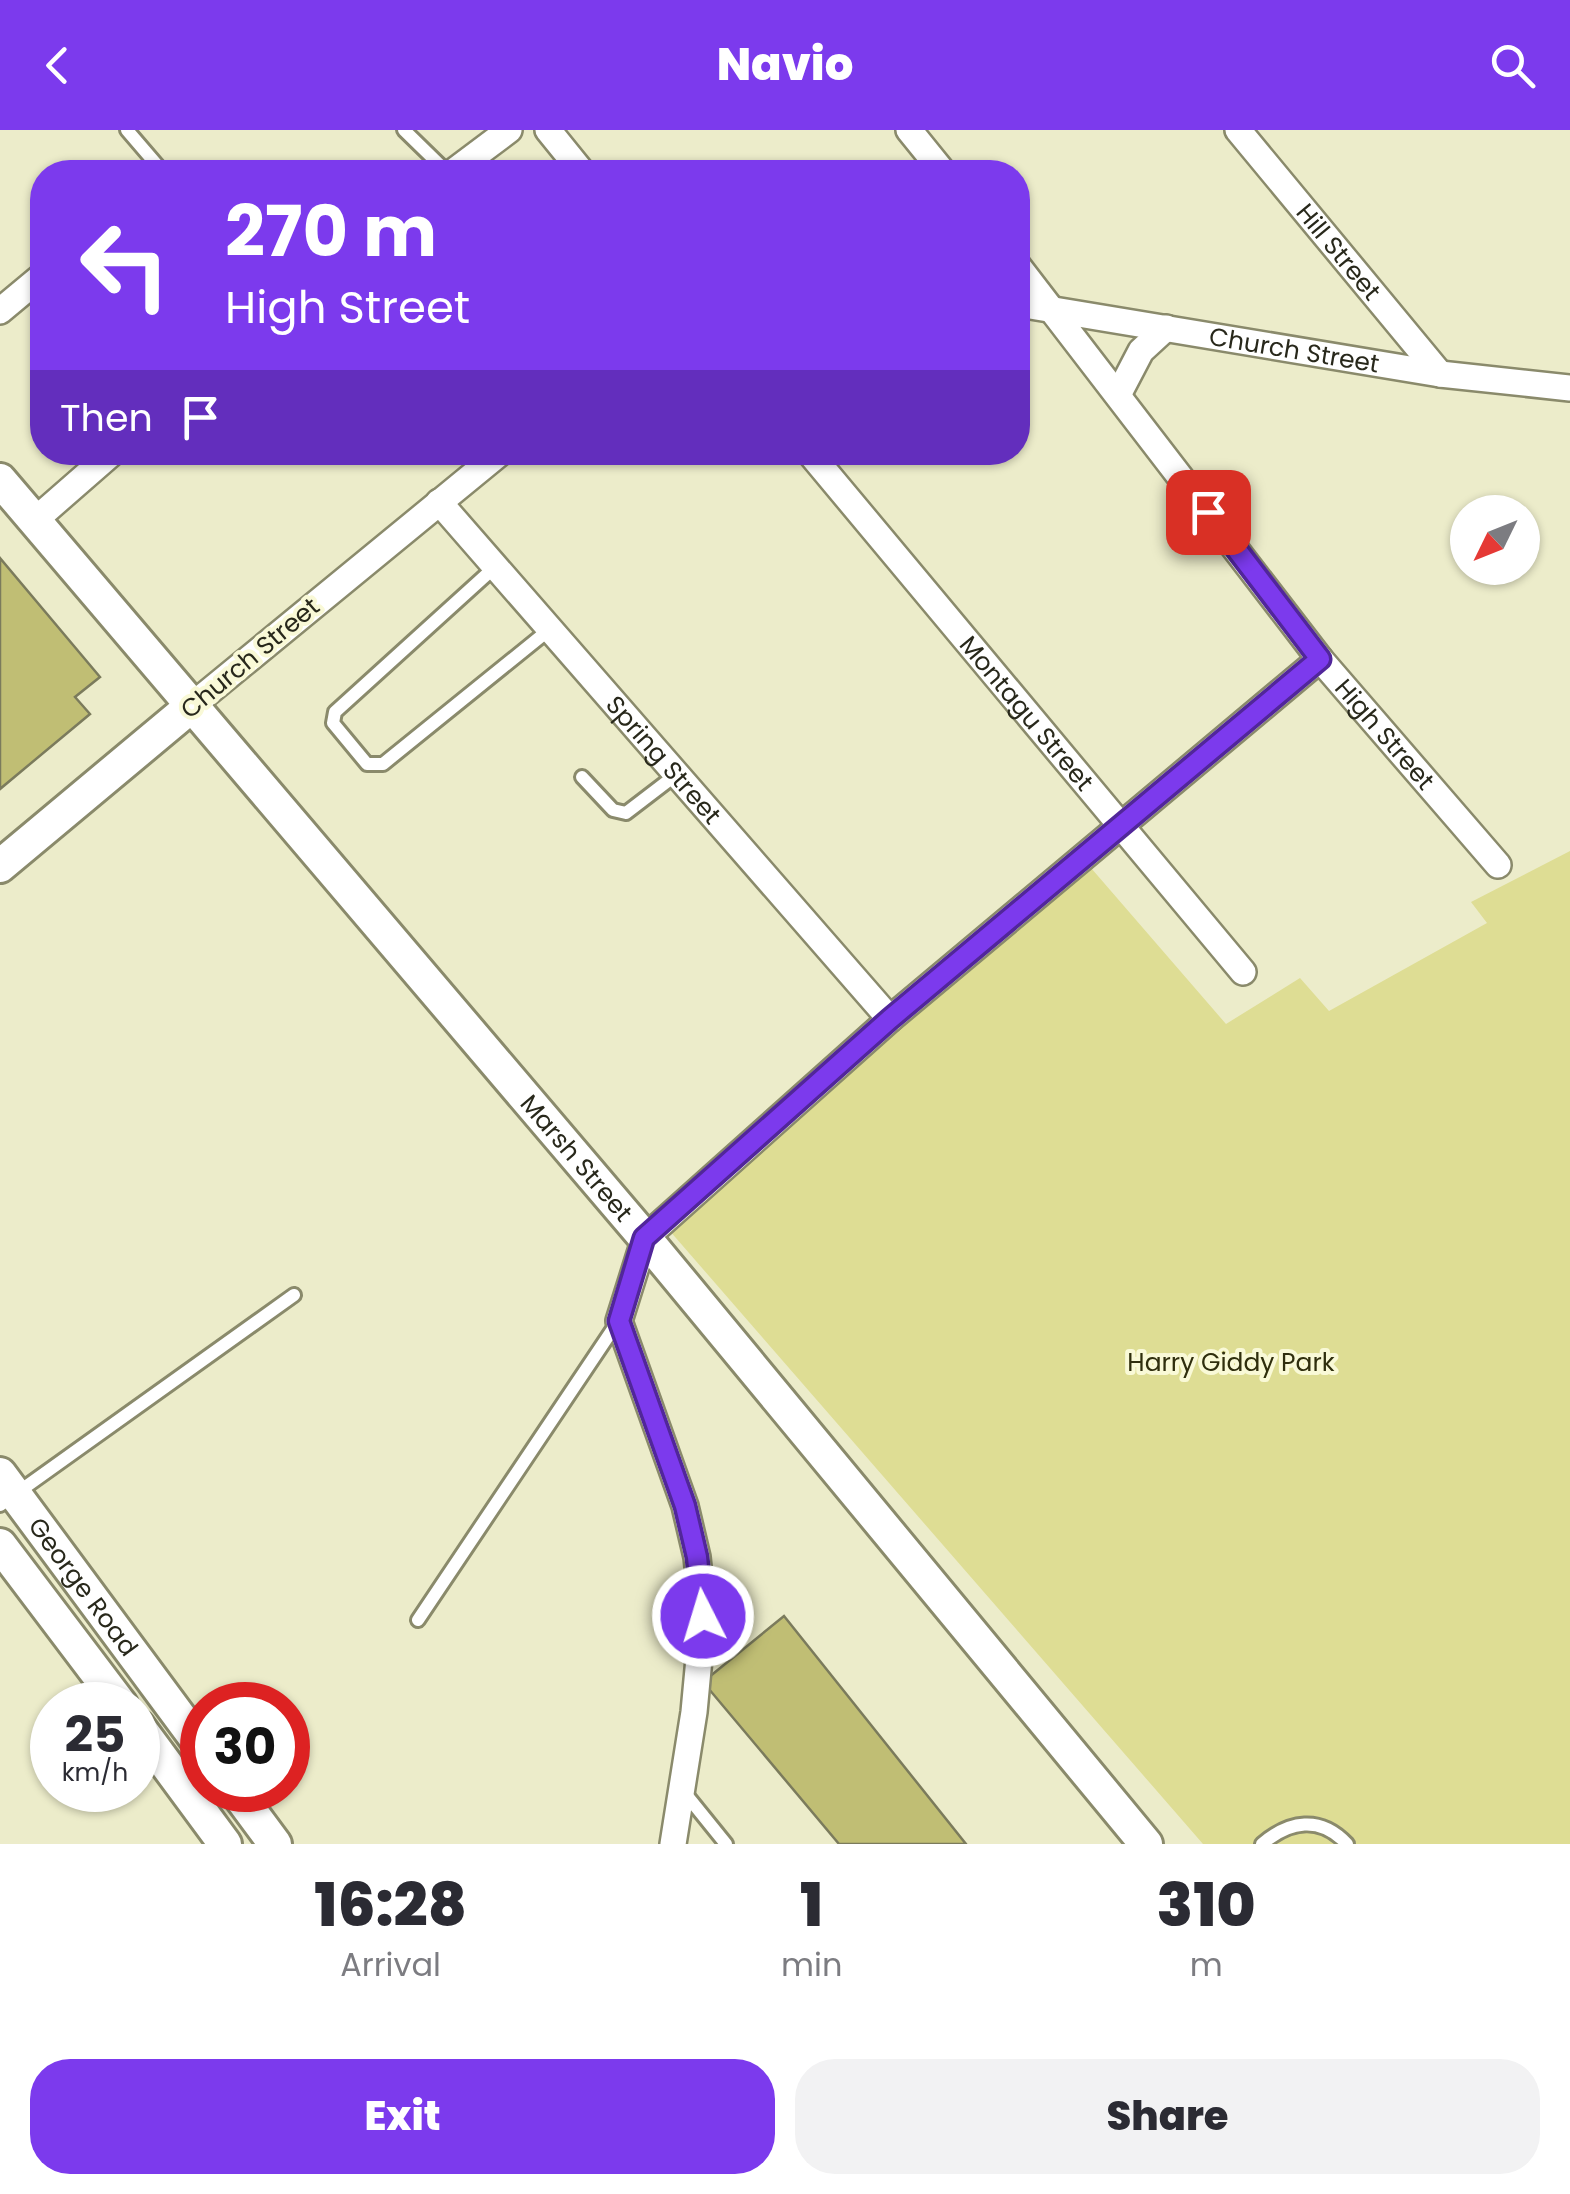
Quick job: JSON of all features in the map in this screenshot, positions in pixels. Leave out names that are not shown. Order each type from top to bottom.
[{"type":"street","points":[[467,160],[509,130]]},
{"type":"street","points":[[548,130],[572,160]]},
{"type":"street","points":[[909,130],[933,160]]},
{"type":"street","name":"Hill Street","points":[[1238,130],[1440,374]]},
{"type":"street","name":"High Street","points":[[1030,281],[1320,659],[1498,866]]},
{"type":"street","points":[[0,311],[30,286]]},
{"type":"street","name":"Church Street","points":[[1030,306],[1440,374],[1570,388]]},
{"type":"street","points":[[1118,395],[1142,352],[1166,328]]},
{"type":"street","points":[[34,521],[98,465]]},
{"type":"street","name":"Church Street","points":[[0,866],[486,465]]},
{"type":"street","name":"Montagu Street","points":[[820,465],[1117,827],[1243,972]]},
{"type":"street","name":"Marsh Street","points":[[0,480],[644,1238],[1146,1844]]},
{"type":"street","name":"Spring Street","points":[[439,502],[890,1019]]},
{"type":"street","points":[[673,1844],[700,1662],[703,1616],[697,1557],[668,1453],[619,1321],[644,1238],[890,1019],[1320,659]]},
{"type":"street","name":"George Road","points":[[5,1491],[180,1718]]},
{"type":"street","name":"George Road","points":[[0,1546],[104,1682]]},
{"type":"street","points":[[160,1756],[226,1844]]},
{"type":"street","points":[[250,1812],[274,1844]]},
{"type":"lane","points":[[127,130],[152,160]]},
{"type":"lane","points":[[404,130],[437,160]]},
{"type":"lane","points":[[496,566],[336,712],[333,723],[368,764],[383,764],[550,630]]},
{"type":"lane","points":[[582,778],[612,810],[626,813],[677,774]]},
{"type":"lane","points":[[5,1491],[294,1295]]},
{"type":"lane","points":[[418,1620],[619,1321]]},
{"type":"lane","points":[[679,1786],[726,1844]]},
{"type":"lane","points":[[1262,1844],[1294,1823],[1310,1825],[1347,1844]]},
{"type":"green space","name":"Harry Giddy Park","points":[[1570,851],[1570,1844],[1203,1844],[669,1230],[1085,861],[1226,1024],[1300,978],[1329,1011],[1487,923],[1471,902]]},
{"type":"building","points":[[0,558],[100,677],[75,697],[90,714],[0,789]]},
{"type":"building","points":[[784,1616],[966,1844],[839,1844],[703,1682]]},
{"type":"route","points":[[703,1616],[697,1557],[685,1506],[619,1321],[644,1238],[890,1019],[1320,659],[1208,512]]}]
